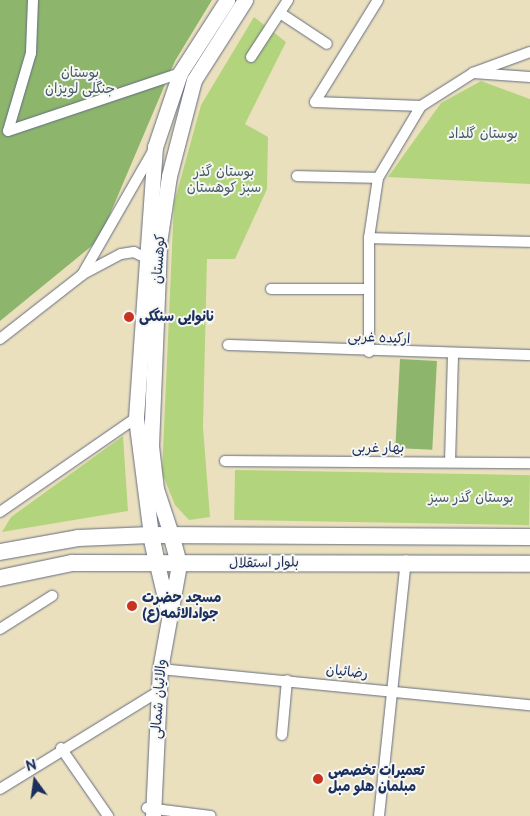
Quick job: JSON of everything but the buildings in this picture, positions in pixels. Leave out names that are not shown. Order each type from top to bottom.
[{"type":"main road","name":"کوهستان","points":[[151,535],[136,418],[155,147],[180,73],[228,0]]},
{"type":"main road","name":"کوهستان","points":[[172,534],[152,466],[151,410],[159,243],[169,176],[194,80],[246,0]]},
{"type":"main road","points":[[136,418],[151,410]]},
{"type":"main road","points":[[172,534],[179,564]]},
{"type":"main road","name":"بلوار استقلال","points":[[0,552],[78,538],[172,534],[530,537]]},
{"type":"main road","points":[[151,535],[157,564]]},
{"type":"main road","name":"بلوار استقلال","points":[[0,578],[72,564],[406,560],[530,564]]},
{"type":"main road","name":"والائیان شمالی","points":[[157,564],[168,610]]},
{"type":"main road","name":"والائیان شمالی","points":[[149,812],[153,788],[160,669],[168,610],[176,593],[179,564]]},
{"type":"street","points":[[4,134],[31,53],[33,0]]},
{"type":"street","points":[[252,57],[288,0]]},
{"type":"street","points":[[378,0],[315,102],[421,106]]},
{"type":"street","points":[[280,13],[327,44]]},
{"type":"street","points":[[369,352],[369,238],[378,178],[421,106],[473,73],[530,52]]},
{"type":"street","points":[[4,134],[180,73]]},
{"type":"street","points":[[473,73],[530,77]]},
{"type":"street","points":[[82,275],[155,147]]},
{"type":"street","points":[[297,176],[378,178]]},
{"type":"street","points":[[369,238],[530,242]]},
{"type":"street","points":[[0,339],[82,275],[121,254],[134,252],[146,258]]},
{"type":"street","points":[[271,289],[369,289]]},
{"type":"street","name":"ارکیده غربی","points":[[228,345],[369,352],[530,355]]},
{"type":"street","points":[[450,462],[452,354]]},
{"type":"street","points":[[0,512],[136,418]]},
{"type":"street","name":"بهار غربی","points":[[226,461],[530,463]]},
{"type":"street","points":[[379,816],[406,560]]},
{"type":"street","points":[[0,629],[52,596]]},
{"type":"street","name":"رضائیان","points":[[160,669],[530,705]]},
{"type":"street","points":[[282,736],[287,680]]},
{"type":"street","points":[[0,789],[61,748],[159,691]]},
{"type":"street","points":[[61,748],[108,816]]},
{"type":"street","points":[[149,812],[211,816]]},
{"type":"green space","name":"بوستان جنگلی لویزان","points":[[0,0],[212,0],[175,61],[99,240],[0,321]]},
{"type":"green space","name":"بوستان گذر سبز کوهستان","points":[[254,17],[286,42],[245,124],[268,137],[267,189],[235,259],[207,259],[203,427],[210,517],[189,520],[175,505],[162,473],[174,203],[201,105]]},
{"type":"green space","name":"بوستان گلداد","points":[[481,81],[530,99],[530,184],[388,177],[441,103]]},
{"type":"green space","points":[[400,359],[437,361],[432,450],[395,448]]},
{"type":"green space","points":[[123,436],[128,511],[2,532],[11,517]]},
{"type":"green space","name":"بوستان گذر سبز","points":[[235,470],[530,475],[529,525],[234,520]]},
{"type":"place","name":"نانوایی سنگکی","points":[[129,317]]},
{"type":"place","name":"مسجد حضرت جوادالائمه(ع)","points":[[132,606]]},
{"type":"place","name":"تعمیرات تخصصی مبلمان هلو مبل","points":[[318,779]]}]
